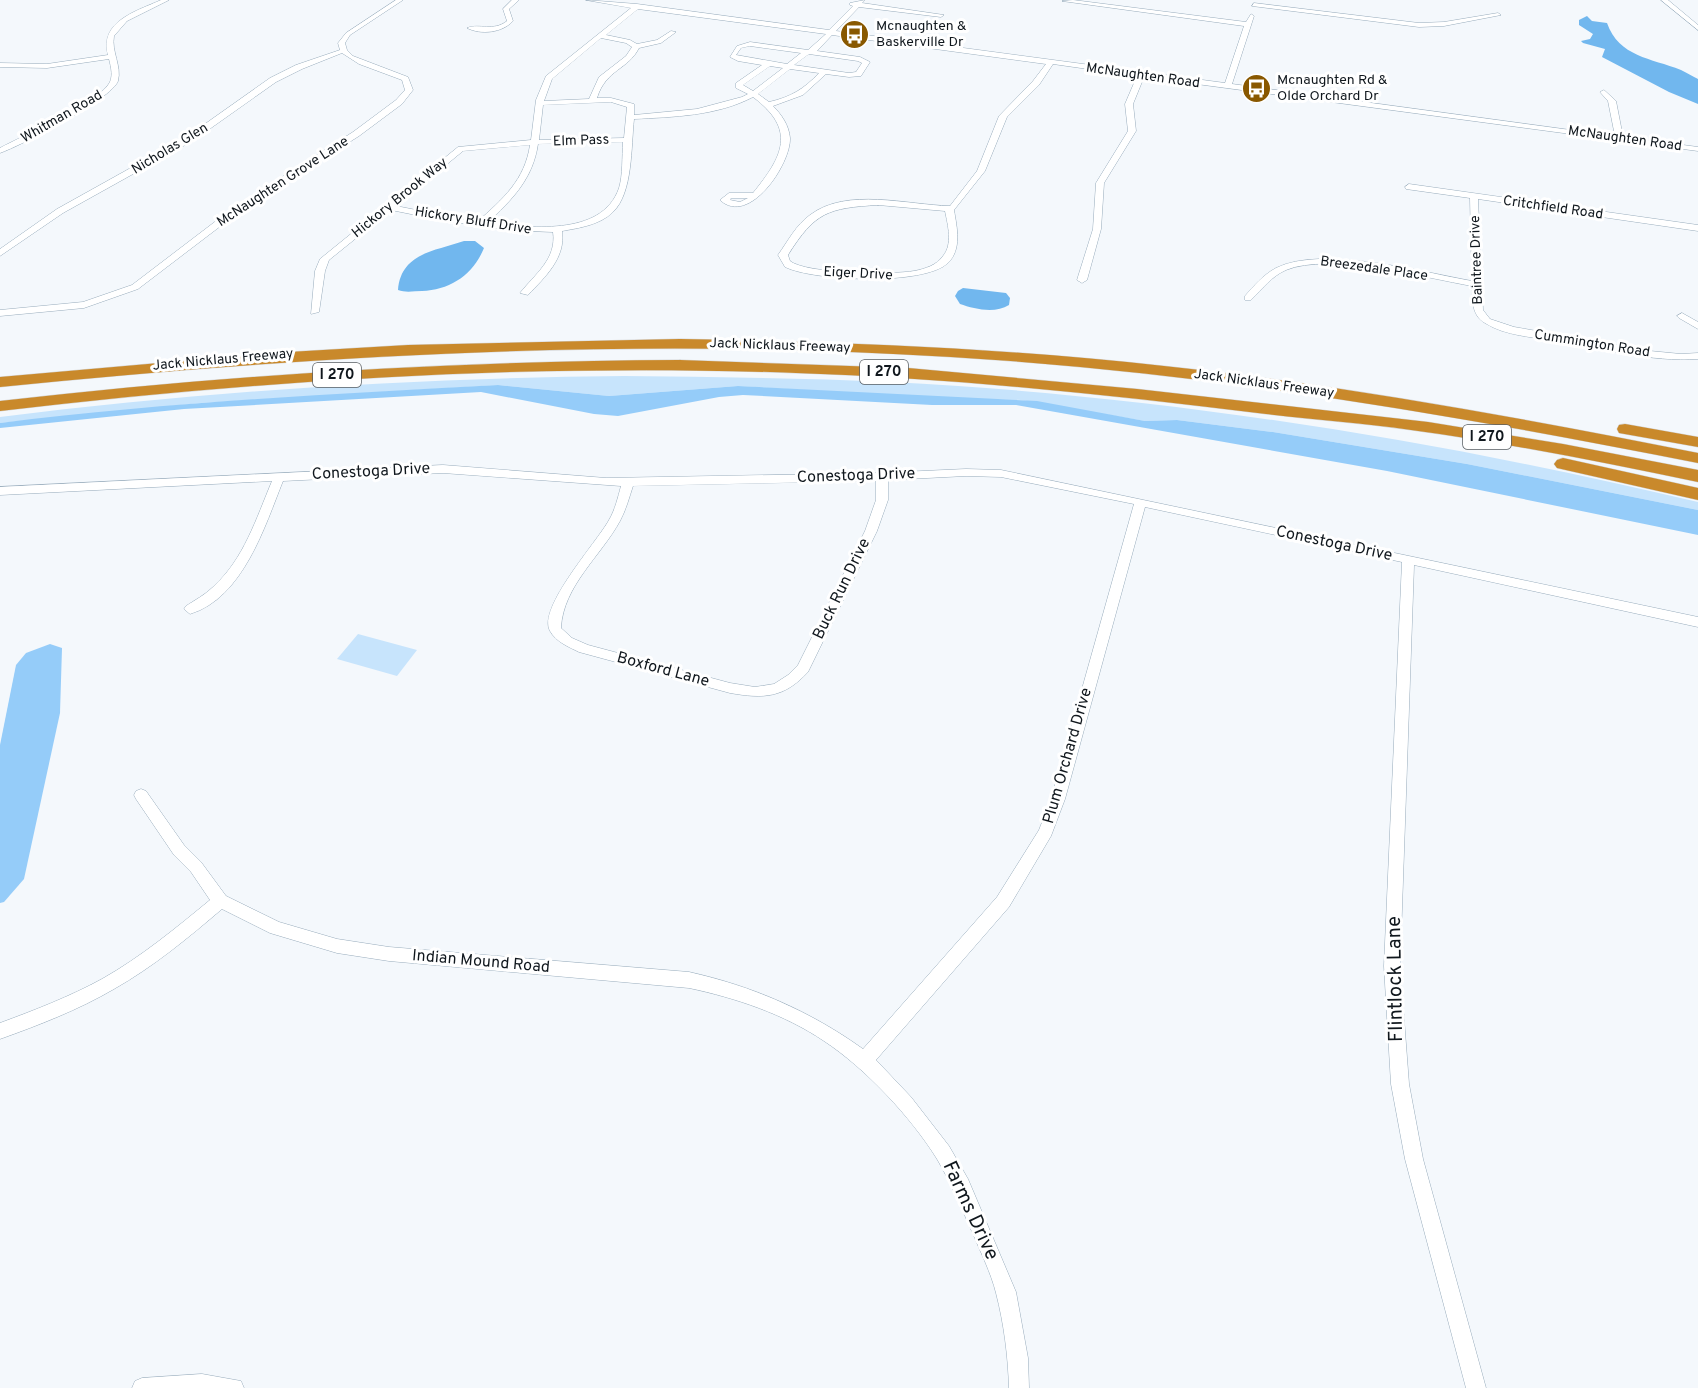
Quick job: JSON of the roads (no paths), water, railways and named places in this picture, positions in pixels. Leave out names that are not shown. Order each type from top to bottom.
[{"type":"highway","name":"Jack Nicklaus Freeway","points":[[0,382],[152,366],[333,352],[507,344],[609,342],[809,346],[999,355],[1218,377],[1551,429],[1698,458]]},
{"type":"highway","name":"Jack Nicklaus Freeway","points":[[0,405],[181,386],[412,370],[713,366],[905,373],[1089,387],[1425,426],[1698,476]]},
{"type":"highway","points":[[1218,377],[1277,377],[1421,396],[1698,442]]},
{"type":"highway","points":[[1274,410],[1421,433],[1698,494]]},
{"type":"street","name":"Whitman Road","points":[[0,152],[111,88],[116,76],[109,36],[122,22],[166,0]]},
{"type":"street","points":[[342,51],[341,43],[348,34],[400,0]]},
{"type":"street","points":[[470,28],[491,30],[507,24],[510,21],[507,9],[516,0]]},
{"type":"street","name":"McNaughten Road","points":[[589,0],[1141,76],[1698,149]]},
{"type":"street","points":[[1664,0],[1698,28]]},
{"type":"street","points":[[1065,1],[1248,24]]},
{"type":"street","points":[[806,52],[804,48],[849,2],[941,15]]},
{"type":"street","points":[[540,102],[611,99],[631,106],[632,117],[699,111],[754,94],[806,52],[814,50],[832,34],[860,2]]},
{"type":"street","points":[[1227,87],[1255,3],[1419,25],[1444,24],[1498,15]]},
{"type":"street","points":[[480,224],[517,189],[527,173],[542,89],[550,75],[637,6]]},
{"type":"street","points":[[599,36],[627,41],[636,46],[659,42],[673,32]]},
{"type":"street","points":[[750,44],[860,59],[866,62],[858,74],[854,75],[768,64],[732,56],[741,45],[750,44]]},
{"type":"street","points":[[593,99],[595,90],[604,76],[634,53],[636,46]]},
{"type":"street","name":"Nicholas Glen","points":[[0,253],[60,211],[192,138],[273,80],[299,67],[342,51]]},
{"type":"street","name":"McNaughten Grove Lane","points":[[0,313],[84,305],[135,287],[236,210],[356,134],[399,102],[408,92],[407,82],[401,76],[356,60],[342,51]]},
{"type":"street","points":[[0,65],[47,66],[112,56]]},
{"type":"street","points":[[949,209],[953,208],[981,171],[1003,116],[1036,83],[1050,63]]},
{"type":"street","points":[[755,195],[779,164],[787,142],[783,124],[770,105],[739,86],[768,64]]},
{"type":"street","points":[[770,105],[803,94],[824,72]]},
{"type":"street","points":[[1082,280],[1097,229],[1100,183],[1132,131],[1129,104],[1141,76]]},
{"type":"street","points":[[1604,92],[1612,101],[1620,139]]},
{"type":"street","name":"Hickory Bluff Drive","points":[[388,207],[519,230],[557,230],[578,226],[599,217],[616,204],[623,188],[632,117]]},
{"type":"street","name":"Elm Pass","points":[[534,142],[628,140]]},
{"type":"street","name":"Hickory Brook Way","points":[[314,312],[320,271],[325,259],[462,149],[534,142]]},
{"type":"street","name":"Critchfield Road","points":[[1409,186],[1698,228]]},
{"type":"street","name":"Baintree Drive","points":[[1474,196],[1478,310],[1487,321]]},
{"type":"street","name":"Eiger Drive","points":[[878,202],[949,209],[952,250],[947,258],[921,273],[885,277],[813,271],[789,266],[783,255],[811,216],[824,210],[878,202]]},
{"type":"street","points":[[525,293],[555,256],[560,237],[557,230]]},
{"type":"street","name":"Breezedale Place","points":[[1248,298],[1273,273],[1299,263],[1315,261],[1349,264],[1476,284]]},
{"type":"street","points":[[1682,315],[1698,326]]},
{"type":"street","name":"Cummington Road","points":[[1487,321],[1512,330],[1650,354],[1698,356]]},
{"type":"street","name":"Conestoga Drive","points":[[0,491],[477,469],[556,478],[628,482],[882,477],[958,471],[1002,473],[1698,622]]},
{"type":"street","points":[[190,609],[218,590],[236,569],[251,544],[279,477]]},
{"type":"street","name":"Buck Run Drive","points":[[777,689],[794,679],[803,668],[866,541],[882,500],[882,477]]},
{"type":"street","name":"Boxford Lane","points":[[628,482],[615,520],[554,614],[555,629],[567,641],[584,649],[719,685],[755,692],[777,689]]},
{"type":"street","name":"Plum Orchard Drive","points":[[864,1060],[1003,902],[1046,832],[1061,788],[1140,502]]},
{"type":"street","name":"Flintlock Lane","points":[[1408,560],[1392,966],[1400,1084],[1414,1159],[1476,1388]]},
{"type":"street","name":"Indian Mound Road","points":[[141,795],[179,850],[196,867],[220,901],[276,928],[337,946],[389,954],[689,980],[727,988],[797,1016],[830,1035],[864,1060]]},
{"type":"street","points":[[0,1031],[91,994],[108,984],[153,954],[220,901]]},
{"type":"street","name":"Farms Drive","points":[[864,1060],[905,1103],[936,1144],[961,1186],[1006,1292],[1018,1358],[1019,1388]]},
{"type":"street","points":[[142,1388],[202,1384],[234,1388]]},
{"type":"place","name":"Mcnaughten & Baskerville Dr","points":[[855,34]]},
{"type":"place","name":"Mcnaughten Rd & Olde Orchard Dr","points":[[1256,88]]}]
